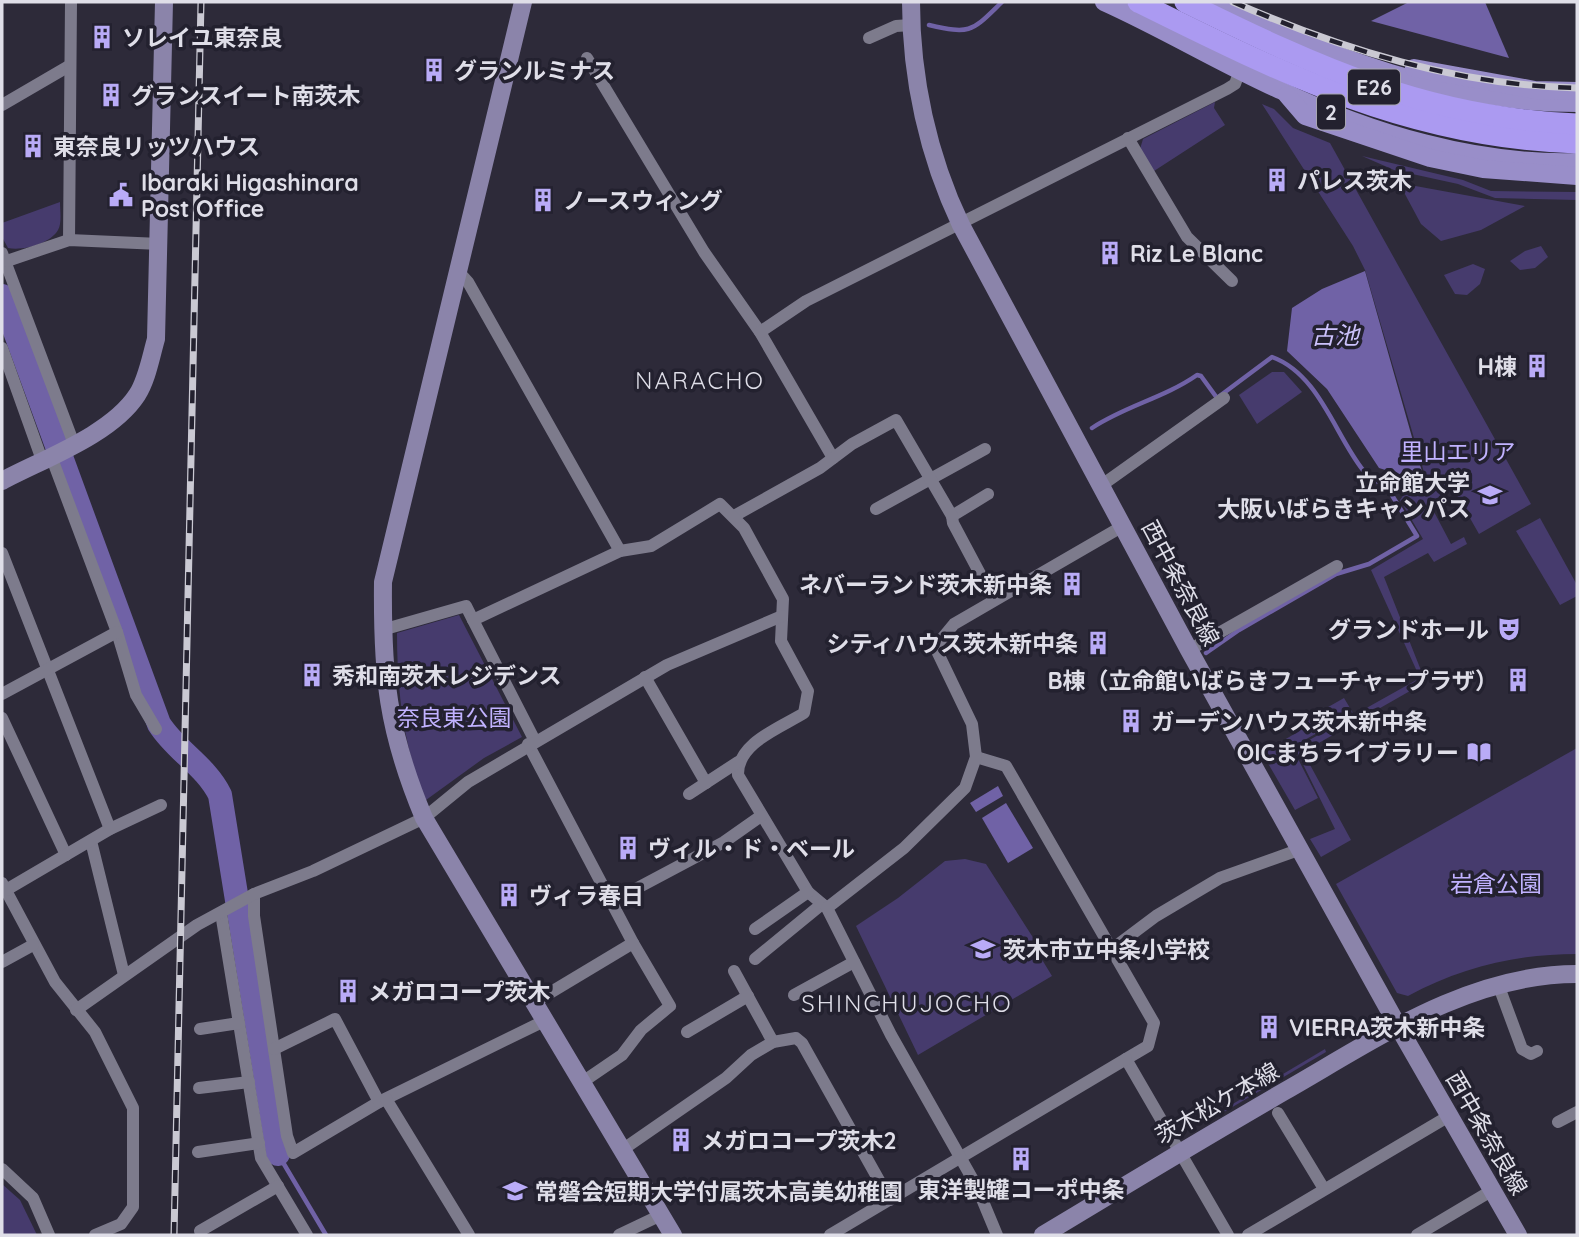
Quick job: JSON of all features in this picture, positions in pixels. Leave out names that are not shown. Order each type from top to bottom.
[{"type":"highway","name":"E26","points":[[1185,2],[1320,67],[1412,100],[1497,118],[1577,124]]},
{"type":"highway","name":"E26","points":[[1140,10],[1312,85],[1404,118],[1495,137],[1577,143]]},
{"type":"main road","name":"2","points":[[1104,2],[1140,10],[1286,93],[1384,131],[1464,151],[1577,162]]},
{"type":"main road","points":[[1213,2],[1282,33],[1365,65],[1452,90],[1494,98],[1577,103]]},
{"type":"main road","points":[[1365,65],[1412,68],[1535,90],[1577,91]]},
{"type":"main road","points":[[1286,93],[1305,116],[1430,158],[1483,169],[1577,176]]},
{"type":"street","points":[[69,240],[71,2]]},
{"type":"street","points":[[2,481],[72,445],[114,419],[138,394],[156,339],[164,2]]},
{"type":"street","points":[[523,2],[383,582],[382,631],[388,710],[404,771],[424,818],[673,1235]]},
{"type":"street","name":"西中条奈良線","points":[[911,2],[917,80],[928,134],[944,186],[961,225],[1189,650],[1399,1028],[1518,1235]]},
{"type":"street","points":[[1125,2],[1140,10]]},
{"type":"street","points":[[869,37],[896,26],[911,25]]},
{"type":"street","points":[[587,58],[704,252],[760,332],[833,458]]},
{"type":"street","points":[[2,105],[69,66]]},
{"type":"street","points":[[760,332],[806,301],[1227,89],[1235,84],[1240,69]]},
{"type":"street","points":[[1128,138],[1187,237],[1232,282]]},
{"type":"street","points":[[72,445],[4,257],[69,240],[160,244]]},
{"type":"street","points":[[458,271],[468,282],[620,551]]},
{"type":"street","points":[[2,348],[117,632],[136,695],[156,729]]},
{"type":"street","points":[[1102,485],[1224,398]]},
{"type":"street","points":[[734,516],[896,420],[952,516],[953,523],[994,600]]},
{"type":"street","points":[[876,509],[985,449]]},
{"type":"street","points":[[952,516],[988,494]]},
{"type":"street","points":[[473,620],[620,551],[651,546],[720,504],[734,516],[751,538],[783,599],[781,641],[808,691],[804,713],[749,746],[738,762],[689,794]]},
{"type":"street","points":[[755,959],[936,819],[965,788],[976,757],[972,723],[935,647],[954,624],[1123,526]]},
{"type":"street","points":[[2,553],[110,829]]},
{"type":"street","points":[[1189,650],[1337,566]]},
{"type":"street","points":[[382,631],[466,607],[531,743],[633,943],[670,1006],[640,1030],[622,1055],[581,1083]]},
{"type":"street","points":[[76,1010],[197,925],[249,897],[313,871],[424,818],[468,782],[645,677],[782,616]]},
{"type":"street","points":[[2,694],[117,632]]},
{"type":"street","points":[[645,677],[706,783]]},
{"type":"street","points":[[2,718],[66,855]]},
{"type":"street","points":[[830,1235],[1148,1046],[1154,1023],[1006,766],[976,757]]},
{"type":"street","points":[[738,762],[738,775],[761,816],[808,892],[825,906],[977,1187],[997,1235]]},
{"type":"street","points":[[94,1235],[121,1224],[134,1208],[133,1108],[95,1032],[76,1010],[33,945],[4,887],[161,804]]},
{"type":"street","points":[[613,901],[724,842],[761,816]]},
{"type":"street","points":[[91,841],[124,975]]},
{"type":"street","points":[[1112,949],[1156,916],[1220,878],[1301,849]]},
{"type":"street","points":[[755,929],[808,892]]},
{"type":"street","points":[[249,897],[287,1136],[293,1153],[383,1100],[544,1021]]},
{"type":"street","points":[[221,913],[261,1158],[307,1235]]},
{"type":"street","points":[[533,1003],[633,943]]},
{"type":"street","points":[[2,962],[33,945]]},
{"type":"street","points":[[794,995],[854,962]]},
{"type":"street","points":[[734,971],[773,1042]]},
{"type":"street","name":"茨木松ケ本線","points":[[1043,1235],[1180,1152],[1460,996],[1498,984],[1538,976],[1577,974]]},
{"type":"street","points":[[1498,984],[1522,1049],[1531,1054],[1537,1051]]},
{"type":"street","points":[[687,1032],[748,996]]},
{"type":"street","points":[[274,1049],[335,1019],[469,1235]]},
{"type":"street","points":[[200,1029],[239,1023]]},
{"type":"street","points":[[622,1150],[726,1078],[751,1055],[785,1038],[803,1043],[890,1200]]},
{"type":"street","points":[[1126,1059],[1228,1235]]},
{"type":"street","points":[[198,1088],[249,1082]]},
{"type":"street","points":[[1558,1122],[1577,1112]]},
{"type":"street","points":[[1278,1113],[1324,1189]]},
{"type":"street","points":[[1248,1235],[1449,1116]]},
{"type":"street","points":[[198,1152],[259,1143]]},
{"type":"street","points":[[2,1170],[33,1198],[49,1235]]},
{"type":"street","points":[[201,1231],[278,1186]]},
{"type":"street","points":[[1417,1235],[1491,1191]]},
{"type":"street","points":[[619,1235],[661,1215]]},
{"type":"green space","points":[[1215,102],[1214,108],[1225,125],[1154,171],[1140,149],[1143,139]]},
{"type":"green space","name":"里山エリア","points":[[1262,104],[1274,109],[1293,128],[1330,143],[1531,504],[1479,534],[1454,490],[1446,494],[1447,499],[1432,508],[1451,544],[1464,537],[1467,544],[1434,562],[1428,553],[1384,577],[1424,678],[1417,687],[1303,752],[1351,840],[1321,857],[1310,839],[1335,829],[1295,748],[1420,678],[1371,570],[1423,539],[1400,500],[1407,490],[1428,486],[1365,270],[1353,246]]},
{"type":"green space","points":[[1362,156],[1463,180],[1491,191],[1577,192],[1577,200],[1495,198],[1458,184],[1394,170]]},
{"type":"green space","points":[[1399,183],[1525,206],[1481,230],[1441,241],[1421,224]]},
{"type":"green space","points":[[60,202],[60,224],[54,235],[36,245],[8,248],[2,237],[2,223]]},
{"type":"green space","points":[[1541,246],[1548,257],[1535,268],[1520,270],[1510,261],[1525,251]]},
{"type":"green space","points":[[1473,264],[1485,269],[1480,284],[1467,295],[1455,294],[1444,275]]},
{"type":"green space","points":[[1272,372],[1284,372],[1302,392],[1257,424],[1239,395]]},
{"type":"green space","points":[[1540,518],[1577,585],[1577,596],[1560,605],[1516,531]]},
{"type":"green space","name":"奈良東公園","points":[[459,615],[522,737],[484,758],[426,800],[412,760],[403,718],[397,633]]},
{"type":"green space","points":[[1344,698],[1353,713],[1292,747],[1318,798],[1295,810],[1262,753],[1296,733],[1293,727]]},
{"type":"green space","name":"岩倉公園","points":[[1577,748],[1577,954],[1532,956],[1490,964],[1449,977],[1408,996],[1397,993],[1336,884]]},
{"type":"green space","points":[[965,859],[986,864],[1041,950],[1038,953],[1052,976],[918,1055],[856,926],[898,898],[945,861]]},
{"type":"green space","points":[[1325,1049],[1326,1052],[1212,1119],[1211,1117]]},
{"type":"green space","points":[[2,1184],[20,1200],[37,1235],[2,1235]]},
{"type":"water","points":[[1409,2],[1485,2],[1509,58],[1371,21]]},
{"type":"water","name":"古池","points":[[1365,271],[1423,474],[1408,477],[1379,468],[1327,389],[1287,351],[1292,308],[1322,289]]},
{"type":"water","points":[[998,786],[1003,796],[976,812],[970,803]]},
{"type":"water","points":[[1006,803],[1033,848],[1008,863],[982,818]]},
{"type":"waterway","points":[[929,25],[954,30],[970,28],[1002,2]]},
{"type":"waterway","points":[[2,296],[159,724],[207,775],[220,795],[278,1154]]},
{"type":"waterway","points":[[1092,428],[1197,375],[1201,376],[1217,398],[1272,357],[1288,365],[1314,391],[1366,473],[1389,489],[1394,474]]},
{"type":"waterway","points":[[1206,653],[1239,630],[1336,574],[1369,564],[1417,536],[1390,492],[1393,485]]},
{"type":"waterway","points":[[278,1154],[326,1235]]},
{"type":"railway","points":[[174,1235],[201,2]]},
{"type":"railway","points":[[1233,2],[1316,35],[1401,62],[1488,80],[1577,88]]},
{"type":"place","name":"ソレイユ東奈良","points":[[102,37]]},
{"type":"place","name":"グランルミナス","points":[[434,70]]},
{"type":"place","name":"グランスイート南茨木","points":[[111,95]]},
{"type":"place","name":"東奈良リッツハウス","points":[[33,146]]},
{"type":"place","name":"パレス茨木","points":[[1277,180]]},
{"type":"place","name":"Ibaraki Higashinara Post Office","points":[[121,195]]},
{"type":"place","name":"ノースウィング","points":[[543,200]]},
{"type":"place","name":"Riz Le Blanc","points":[[1110,253]]},
{"type":"place","name":"H棟","points":[[1537,366]]},
{"type":"place","name":"立命館大学 大阪いばらきキャンパス","points":[[1490,495]]},
{"type":"place","name":"ネバーランド茨木新中条","points":[[1072,584]]},
{"type":"place","name":"グランドホール","points":[[1509,629]]},
{"type":"place","name":"シティハウス茨木新中条","points":[[1098,643]]},
{"type":"place","name":"秀和南茨木レジデンス","points":[[312,675]]},
{"type":"place","name":"B棟（立命館いばらきフューチャープラザ）","points":[[1518,680]]},
{"type":"place","name":"ガーデンハウス茨木新中条","points":[[1131,721]]},
{"type":"place","name":"OICまちライブラリー","points":[[1479,752]]},
{"type":"place","name":"ヴィル・ド・ベール","points":[[628,848]]},
{"type":"place","name":"ヴィラ春日","points":[[509,895]]},
{"type":"place","name":"茨木市立中条小学校","points":[[983,949]]},
{"type":"place","name":"メガロコープ茨木","points":[[348,991]]},
{"type":"place","name":"VIERRA茨木新中条","points":[[1269,1027]]},
{"type":"place","name":"メガロコープ茨木2","points":[[681,1140]]},
{"type":"place","name":"東洋製罐コーポ中条","points":[[1021,1159]]},
{"type":"place","name":"常磐会短期大学付属茨木高美幼稚園","points":[[515,1191]]},
{"type":"district","name":"NARACHO","points":[[700,380]]},
{"type":"district","name":"SHINCHUJOCHO","points":[[907,1003]]}]
